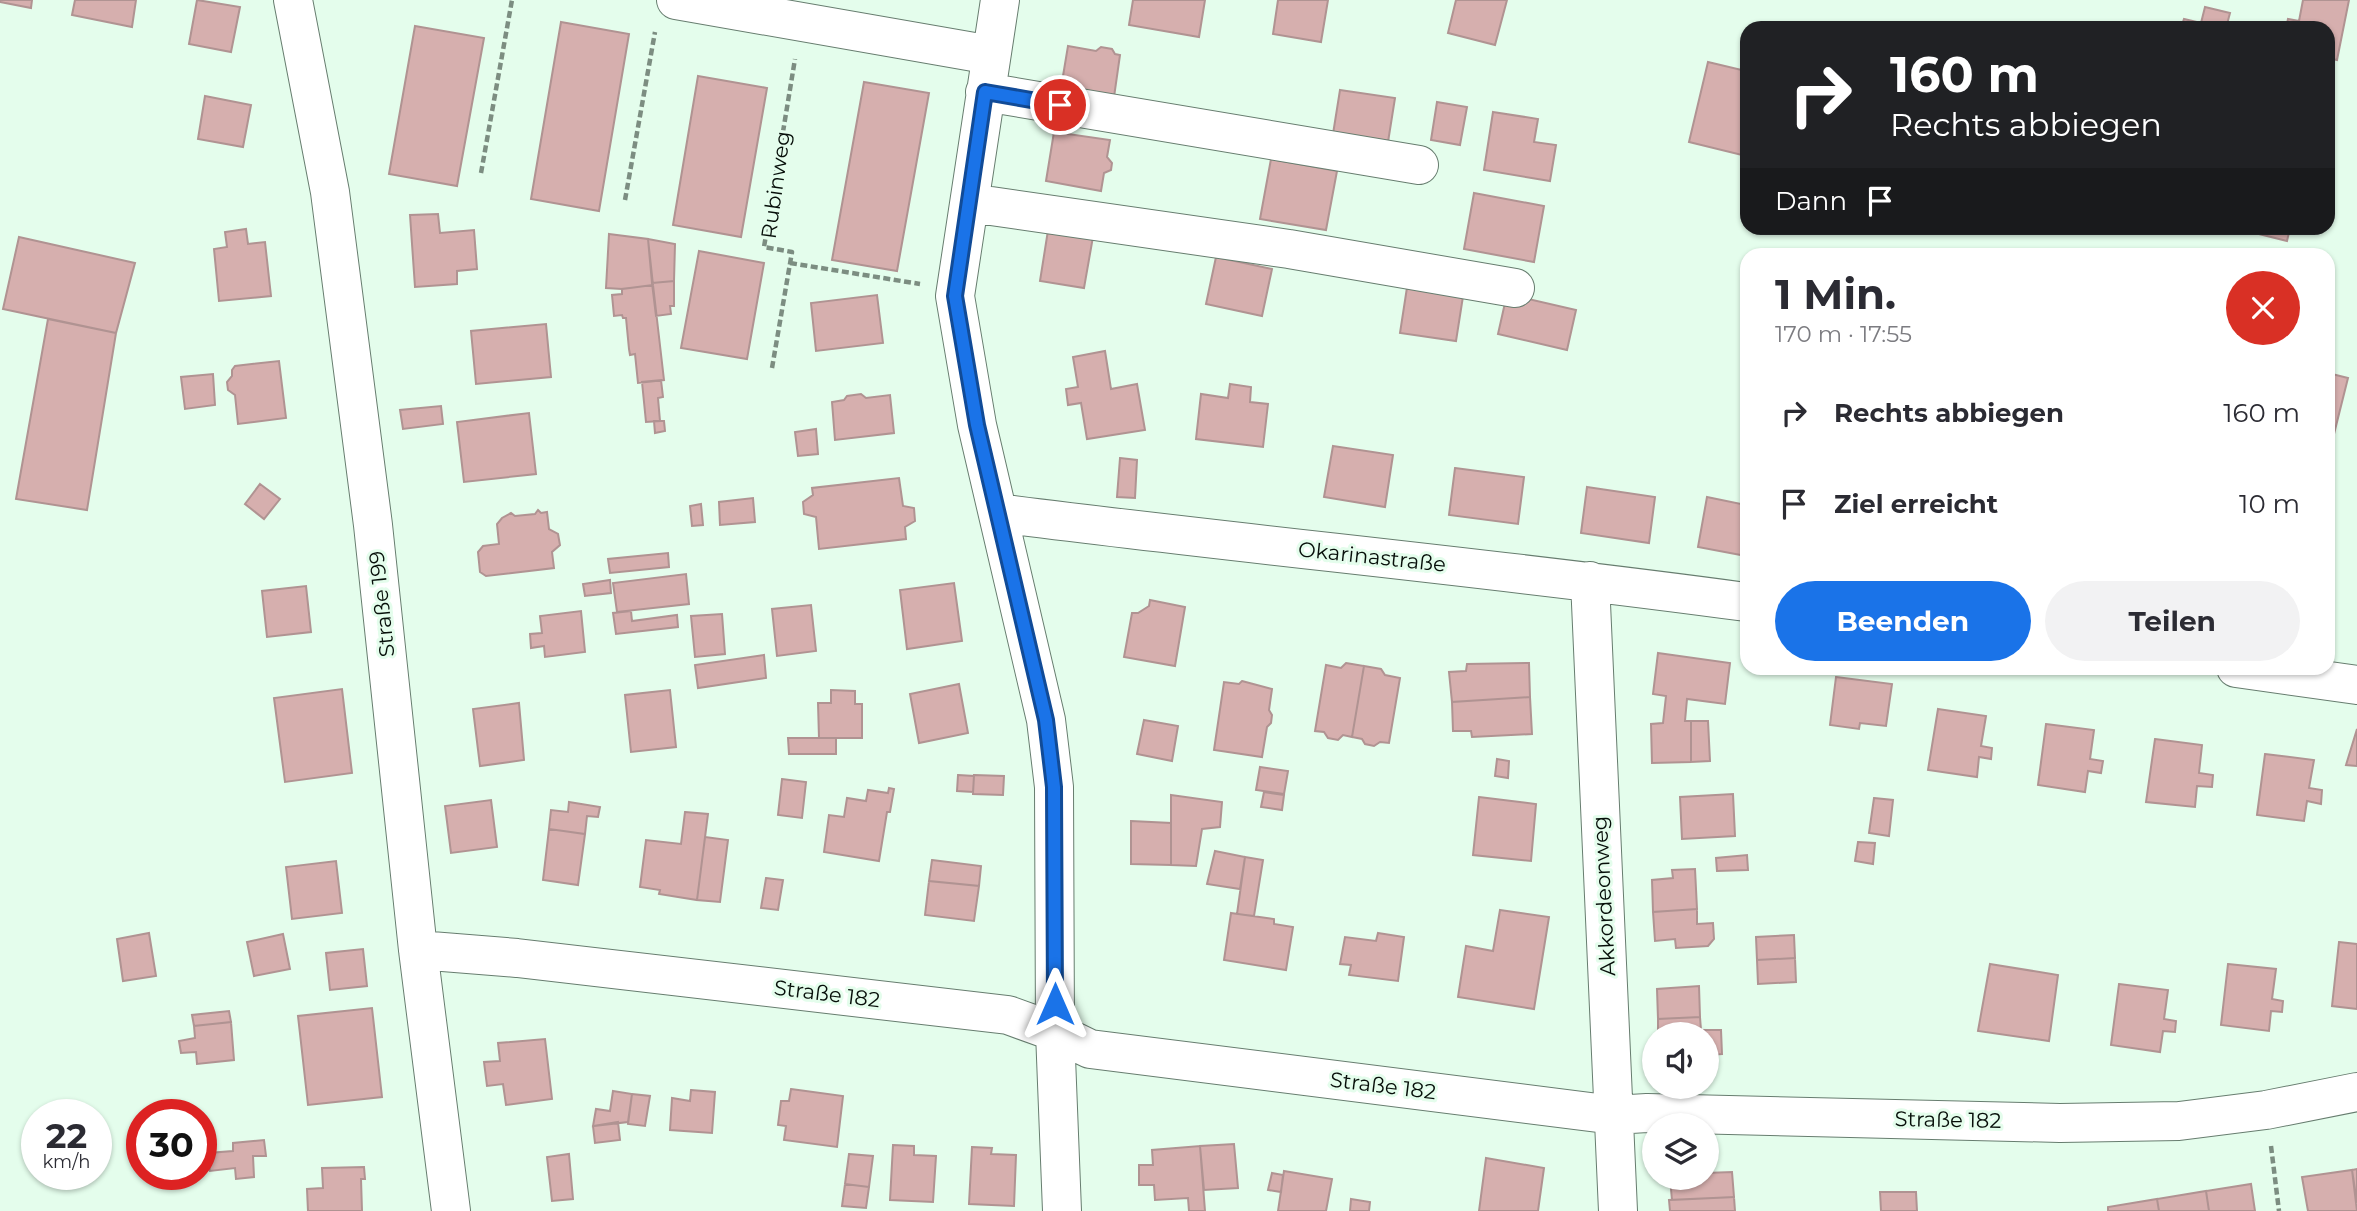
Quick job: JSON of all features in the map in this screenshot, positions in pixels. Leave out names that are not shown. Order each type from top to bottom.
[{"type":"street","name":"Straße 199","points":[[293,0],[330,192],[373,525],[418,950],[451,1211]]},
{"type":"street","points":[[1000,0],[955,296],[977,425],[1046,720],[1054,787],[1055,1031],[1062,1211]]},
{"type":"street","points":[[666,13],[802,22],[991,55]]},
{"type":"street","points":[[985,92],[1419,165]]},
{"type":"street","points":[[968,206],[991,206],[1289,249],[1515,288]]},
{"type":"street","name":"Okarinastraße","points":[[998,513],[1590,581],[1740,601]]},
{"type":"street","name":"Akkordeonweg","points":[[1590,581],[1618,1211]]},
{"type":"street","points":[[2286,675],[2357,685]]},
{"type":"street","name":"Straße 182","points":[[418,950],[517,958],[1008,1015],[1055,1031],[1090,1049],[1614,1115],[2060,1123],[2179,1121],[2266,1110],[2357,1092]]},
{"type":"path","points":[[481,173],[512,0]]},
{"type":"path","points":[[625,200],[666,13]]},
{"type":"path","name":"Rubinweg","points":[[772,368],[792,252],[764,247],[802,22]]},
{"type":"path","points":[[790,263],[924,285]]},
{"type":"path","points":[[2266,1110],[2279,1211]]},
{"type":"building","points":[[32,0],[31,8],[0,2]]},
{"type":"building","points":[[75,0],[136,0],[132,27],[72,15]]},
{"type":"building","points":[[197,0],[240,7],[231,52],[189,44]]},
{"type":"building","points":[[1133,0],[1205,0],[1199,37],[1129,25]]},
{"type":"building","points":[[1278,0],[1328,0],[1321,42],[1273,34]]},
{"type":"building","points":[[1456,0],[1507,0],[1495,45],[1448,33]]},
{"type":"building","points":[[2303,0],[2349,0],[2337,60],[2335,21],[2299,21]]},
{"type":"building","points":[[2205,7],[2230,13],[2228,21],[2202,21]]},
{"type":"building","points":[[561,22],[629,34],[599,211],[531,199]]},
{"type":"building","points":[[415,26],[484,38],[457,186],[389,174]]},
{"type":"building","points":[[1068,46],[1096,51],[1101,47],[1112,49],[1115,54],[1120,55],[1114,97],[1061,88]]},
{"type":"building","points":[[1708,62],[1740,70],[1740,155],[1689,142]]},
{"type":"building","points":[[698,76],[767,88],[741,237],[673,225]]},
{"type":"building","points":[[864,82],[929,93],[897,271],[832,260]]},
{"type":"building","points":[[1340,90],[1395,98],[1388,142],[1333,134]]},
{"type":"building","points":[[205,96],[251,105],[243,147],[198,139]]},
{"type":"building","points":[[1437,102],[1467,107],[1460,145],[1431,140]]},
{"type":"building","points":[[1493,112],[1538,119],[1534,142],[1556,145],[1550,181],[1484,170]]},
{"type":"building","points":[[1054,132],[1110,140],[1107,157],[1112,163],[1111,170],[1104,173],[1101,191],[1046,181]]},
{"type":"building","points":[[1271,159],[1337,171],[1326,230],[1260,219]]},
{"type":"building","points":[[1474,193],[1544,206],[1534,262],[1464,249]]},
{"type":"building","points":[[438,214],[440,233],[474,230],[477,269],[457,271],[457,284],[415,287],[410,215]]},
{"type":"building","points":[[1049,224],[1094,231],[1084,288],[1040,281]]},
{"type":"building","points":[[246,229],[248,244],[265,242],[271,296],[219,301],[214,249],[227,247],[225,232]]},
{"type":"building","points":[[609,234],[648,239],[653,285],[606,288]]},
{"type":"building","points":[[2263,235],[2288,235],[2287,241]]},
{"type":"building","points":[[19,237],[135,263],[116,333],[3,309]]},
{"type":"building","points":[[648,239],[675,244],[674,281],[652,283]]},
{"type":"building","points":[[699,251],[764,263],[747,359],[681,348]]},
{"type":"building","points":[[1216,257],[1272,269],[1262,316],[1206,304]]},
{"type":"building","points":[[674,281],[674,306],[670,306],[671,314],[656,316],[652,283]]},
{"type":"building","points":[[1408,281],[1464,290],[1456,341],[1400,333]]},
{"type":"building","points":[[653,285],[664,380],[638,383],[635,354],[630,355],[626,318],[622,315],[614,316],[612,295],[622,294],[622,289]]},
{"type":"building","points":[[1507,294],[1576,310],[1567,350],[1498,334]]},
{"type":"building","points":[[877,295],[883,343],[816,351],[811,303]]},
{"type":"building","points":[[48,319],[116,333],[87,510],[16,499]]},
{"type":"building","points":[[546,324],[551,377],[476,384],[471,331]]},
{"type":"building","points":[[1105,351],[1111,389],[1137,384],[1145,430],[1087,439],[1081,403],[1068,405],[1066,389],[1078,387],[1073,357]]},
{"type":"building","points":[[279,361],[286,418],[238,424],[235,395],[228,390],[227,382],[232,376],[232,370],[235,366]]},
{"type":"building","points":[[213,374],[215,405],[185,409],[181,377]]},
{"type":"building","points":[[2335,375],[2348,378],[2335,430]]},
{"type":"building","points":[[661,380],[663,397],[658,398],[660,421],[646,422],[642,382]]},
{"type":"building","points":[[1230,384],[1251,387],[1250,402],[1268,404],[1263,447],[1196,439],[1201,394],[1228,398]]},
{"type":"building","points":[[861,394],[866,398],[890,395],[894,433],[835,440],[832,402]]},
{"type":"building","points":[[441,406],[443,424],[403,429],[400,410]]},
{"type":"building","points":[[529,413],[536,474],[464,482],[457,422]]},
{"type":"building","points":[[654,421],[664,421],[665,431],[655,433]]},
{"type":"building","points":[[816,429],[818,454],[798,456],[795,432]]},
{"type":"building","points":[[1333,446],[1393,455],[1385,507],[1324,497]]},
{"type":"building","points":[[1120,458],[1137,460],[1135,498],[1117,497]]},
{"type":"building","points":[[1455,468],[1524,477],[1518,524],[1449,515]]},
{"type":"building","points":[[899,478],[903,506],[914,508],[915,521],[905,527],[906,539],[819,549],[816,517],[804,514],[803,502],[813,495],[812,488]]},
{"type":"building","points":[[260,484],[280,499],[264,519],[245,504]]},
{"type":"building","points":[[1587,487],[1655,497],[1649,543],[1581,533]]},
{"type":"building","points":[[1707,497],[1740,504],[1740,555],[1698,547]]},
{"type":"building","points":[[753,498],[755,522],[720,525],[719,502]]},
{"type":"building","points":[[701,504],[703,525],[692,526],[690,506]]},
{"type":"building","points":[[538,510],[541,513],[547,512],[549,529],[558,534],[560,545],[552,552],[554,568],[486,576],[480,572],[478,552],[483,546],[499,544],[497,524],[502,518],[511,513],[515,516],[535,514]]},
{"type":"building","points":[[668,553],[669,567],[610,573],[608,559]]},
{"type":"building","points":[[686,574],[689,604],[617,612],[613,583]]},
{"type":"building","points":[[610,580],[611,593],[585,596],[583,584]]},
{"type":"building","points":[[954,583],[962,641],[907,649],[900,590]]},
{"type":"building","points":[[306,586],[311,632],[267,637],[262,591]]},
{"type":"building","points":[[1150,600],[1185,607],[1175,666],[1124,657],[1132,613],[1138,613],[1149,606]]},
{"type":"building","points":[[811,605],[816,651],[777,656],[772,609]]},
{"type":"building","points":[[581,611],[585,652],[545,657],[544,646],[531,648],[530,634],[542,633],[540,616]]},
{"type":"building","points":[[631,611],[632,621],[677,615],[678,627],[616,634],[613,613]]},
{"type":"building","points":[[722,614],[725,654],[695,657],[691,616]]},
{"type":"building","points":[[1658,653],[1730,663],[1725,704],[1687,699],[1685,721],[1691,721],[1691,762],[1652,763],[1651,724],[1663,723],[1666,696],[1653,694]]},
{"type":"building","points":[[764,655],[766,678],[698,688],[695,665]]},
{"type":"building","points":[[1346,663],[1364,666],[1352,737],[1343,735],[1338,740],[1328,738],[1324,732],[1315,731],[1326,665],[1341,668]]},
{"type":"building","points":[[1529,663],[1530,697],[1452,702],[1449,672],[1466,671],[1467,664]]},
{"type":"building","points":[[1364,666],[1381,669],[1385,675],[1400,678],[1389,743],[1380,742],[1374,746],[1352,737]]},
{"type":"building","points":[[1836,677],[1892,684],[1886,726],[1860,723],[1859,729],[1830,725]]},
{"type":"building","points":[[1242,681],[1272,689],[1269,710],[1272,715],[1271,723],[1267,727],[1262,757],[1214,750],[1224,682],[1239,684]]},
{"type":"building","points":[[959,684],[968,733],[919,743],[910,694]]},
{"type":"building","points":[[342,689],[352,773],[285,782],[274,698]]},
{"type":"building","points":[[670,690],[676,747],[631,752],[625,695]]},
{"type":"building","points":[[831,690],[855,691],[855,704],[862,704],[862,738],[819,738],[818,703],[831,703]]},
{"type":"building","points":[[1530,697],[1532,734],[1472,737],[1471,731],[1453,731],[1452,702]]},
{"type":"building","points":[[519,703],[524,760],[480,766],[473,709]]},
{"type":"building","points":[[1938,709],[1986,716],[1981,746],[1992,748],[1991,759],[1979,757],[1977,777],[1928,770]]},
{"type":"building","points":[[1144,720],[1178,726],[1172,761],[1137,754]]},
{"type":"building","points":[[1691,721],[1708,721],[1710,761],[1691,762]]},
{"type":"building","points":[[2046,724],[2094,730],[2090,759],[2103,761],[2101,773],[2088,771],[2085,792],[2038,785]]},
{"type":"building","points":[[2357,729],[2357,766],[2346,765]]},
{"type":"building","points":[[788,738],[836,738],[836,754],[789,754]]},
{"type":"building","points":[[2155,739],[2202,745],[2199,773],[2213,775],[2212,787],[2197,786],[2195,807],[2146,802]]},
{"type":"building","points":[[2265,754],[2314,760],[2309,788],[2322,790],[2321,804],[2307,801],[2304,821],[2257,815]]},
{"type":"building","points":[[1497,759],[1509,761],[1508,778],[1495,776]]},
{"type":"building","points":[[1260,767],[1288,771],[1284,794],[1256,790]]},
{"type":"building","points":[[958,775],[974,776],[973,792],[957,791]]},
{"type":"building","points":[[974,775],[1004,776],[1003,795],[973,794]]},
{"type":"building","points":[[782,779],[806,782],[802,818],[778,815]]},
{"type":"building","points":[[889,788],[894,789],[890,812],[887,812],[879,861],[824,852],[829,815],[844,817],[847,798],[866,801],[868,790],[888,793]]},
{"type":"building","points":[[1264,792],[1284,795],[1282,810],[1261,807]]},
{"type":"building","points":[[1733,794],[1735,836],[1682,839],[1680,797]]},
{"type":"building","points":[[1171,795],[1222,802],[1220,827],[1202,829],[1196,866],[1171,865]]},
{"type":"building","points":[[1479,797],[1536,804],[1531,861],[1473,855]]},
{"type":"building","points":[[1874,798],[1893,800],[1889,836],[1869,833]]},
{"type":"building","points":[[491,800],[497,847],[451,853],[445,806]]},
{"type":"building","points":[[569,802],[600,807],[598,817],[587,816],[585,834],[549,829],[551,810],[568,812]]},
{"type":"building","points":[[685,812],[708,814],[697,900],[659,894],[660,890],[640,887],[646,840],[681,844]]},
{"type":"building","points":[[1131,821],[1171,823],[1171,865],[1131,864]]},
{"type":"building","points":[[549,829],[585,834],[578,885],[543,880]]},
{"type":"building","points":[[705,837],[728,840],[720,902],[697,900]]},
{"type":"building","points":[[1858,842],[1875,843],[1873,864],[1855,861]]},
{"type":"building","points":[[1215,851],[1245,857],[1240,889],[1207,884]]},
{"type":"building","points":[[1747,855],[1748,870],[1717,871],[1716,858]]},
{"type":"building","points":[[1245,857],[1263,860],[1254,916],[1237,914]]},
{"type":"building","points":[[932,860],[981,866],[979,886],[929,881]]},
{"type":"building","points":[[336,861],[342,913],[292,919],[286,867]]},
{"type":"building","points":[[1695,869],[1697,909],[1653,912],[1652,880],[1673,878],[1672,870]]},
{"type":"building","points":[[766,878],[783,880],[778,910],[761,908]]},
{"type":"building","points":[[929,881],[979,886],[974,921],[925,915]]},
{"type":"building","points":[[1697,909],[1697,924],[1713,923],[1714,939],[1708,946],[1676,948],[1675,939],[1655,941],[1653,912]]},
{"type":"building","points":[[1500,910],[1549,917],[1534,1009],[1458,997],[1466,946],[1493,951]]},
{"type":"building","points":[[1231,913],[1274,919],[1274,924],[1293,927],[1286,970],[1224,960]]},
{"type":"building","points":[[149,933],[156,976],[123,981],[117,939]]},
{"type":"building","points":[[1378,933],[1404,937],[1398,981],[1349,975],[1351,965],[1340,964],[1345,937],[1376,941]]},
{"type":"building","points":[[283,934],[290,969],[254,976],[247,942]]},
{"type":"building","points":[[1794,935],[1795,958],[1757,960],[1756,937]]},
{"type":"building","points":[[2339,942],[2357,944],[2357,1009],[2332,1006]]},
{"type":"building","points":[[363,949],[367,986],[330,990],[326,953]]},
{"type":"building","points":[[1795,958],[1796,982],[1758,984],[1757,960]]},
{"type":"building","points":[[1990,964],[2058,975],[2049,1041],[1978,1031]]},
{"type":"building","points":[[2228,964],[2276,969],[2272,999],[2283,1001],[2282,1012],[2271,1011],[2269,1031],[2221,1025]]},
{"type":"building","points":[[2119,984],[2168,990],[2164,1019],[2176,1021],[2175,1032],[2163,1031],[2160,1052],[2111,1045]]},
{"type":"building","points":[[1699,986],[1700,1017],[1658,1019],[1657,989]]},
{"type":"building","points":[[372,1008],[382,1097],[308,1105],[298,1016]]},
{"type":"building","points":[[229,1011],[231,1022],[194,1026],[192,1015]]},
{"type":"building","points":[[1700,1017],[1700,1022],[1658,1022],[1658,1019]]},
{"type":"building","points":[[231,1022],[234,1060],[197,1064],[196,1052],[181,1053],[179,1041],[195,1038],[194,1026]]},
{"type":"building","points":[[1719,1030],[1721,1030],[1722,1054],[1719,1054]]},
{"type":"building","points":[[545,1039],[552,1099],[506,1105],[503,1084],[487,1086],[484,1062],[500,1061],[498,1043]]},
{"type":"building","points":[[791,1089],[843,1096],[837,1147],[784,1140],[786,1126],[778,1125],[781,1101],[789,1101]]},
{"type":"building","points":[[691,1090],[715,1092],[712,1133],[670,1130],[672,1098],[690,1101]]},
{"type":"building","points":[[613,1091],[632,1094],[628,1122],[593,1126],[596,1109],[610,1111]]},
{"type":"building","points":[[632,1094],[650,1096],[645,1126],[628,1124]]},
{"type":"building","points":[[618,1122],[620,1140],[595,1143],[593,1126]]},
{"type":"building","points":[[264,1140],[266,1156],[253,1156],[254,1177],[236,1179],[235,1168],[217,1170],[217,1152],[233,1151],[233,1143]]},
{"type":"building","points":[[1234,1144],[1238,1188],[1204,1190],[1200,1146]]},
{"type":"building","points":[[893,1145],[914,1146],[914,1155],[936,1156],[933,1202],[890,1200]]},
{"type":"building","points":[[1200,1146],[1205,1211],[1189,1211],[1188,1198],[1155,1200],[1154,1185],[1139,1185],[1139,1165],[1153,1165],[1152,1150]]},
{"type":"building","points":[[972,1147],[992,1148],[991,1154],[1016,1155],[1014,1206],[969,1204]]},
{"type":"building","points":[[569,1154],[573,1199],[552,1201],[547,1157]]},
{"type":"building","points":[[849,1154],[873,1156],[869,1187],[845,1184]]},
{"type":"building","points":[[1486,1158],[1544,1168],[1538,1211],[1479,1211]]},
{"type":"building","points":[[364,1167],[365,1179],[361,1179],[362,1211],[308,1211],[307,1189],[323,1188],[322,1168]]},
{"type":"building","points":[[2357,1169],[2357,1203],[2352,1170]]},
{"type":"building","points":[[2352,1170],[2357,1211],[2308,1211],[2302,1177]]},
{"type":"building","points":[[1284,1171],[1332,1179],[1326,1211],[1278,1211]]},
{"type":"building","points":[[1719,1172],[1732,1172],[1734,1197],[1672,1200],[1671,1190],[1719,1190]]},
{"type":"building","points":[[1272,1173],[1283,1175],[1281,1192],[1268,1190]]},
{"type":"building","points":[[845,1184],[869,1187],[866,1208],[842,1206]]},
{"type":"building","points":[[2251,1184],[2255,1211],[2209,1211],[2206,1191]]},
{"type":"building","points":[[2206,1191],[2209,1211],[2159,1211],[2157,1199]]},
{"type":"building","points":[[1880,1192],[1916,1192],[1917,1211],[1881,1211]]},
{"type":"building","points":[[1734,1197],[1735,1211],[1670,1211],[1669,1200]]},
{"type":"building","points":[[1351,1199],[1370,1202],[1369,1211],[1350,1211]]},
{"type":"building","points":[[2157,1199],[2159,1211],[2108,1211],[2108,1207]]},
{"type":"route","points":[[1055,1004],[1054,787],[1046,720],[977,425],[955,296],[985,92],[1060,105]]}]
